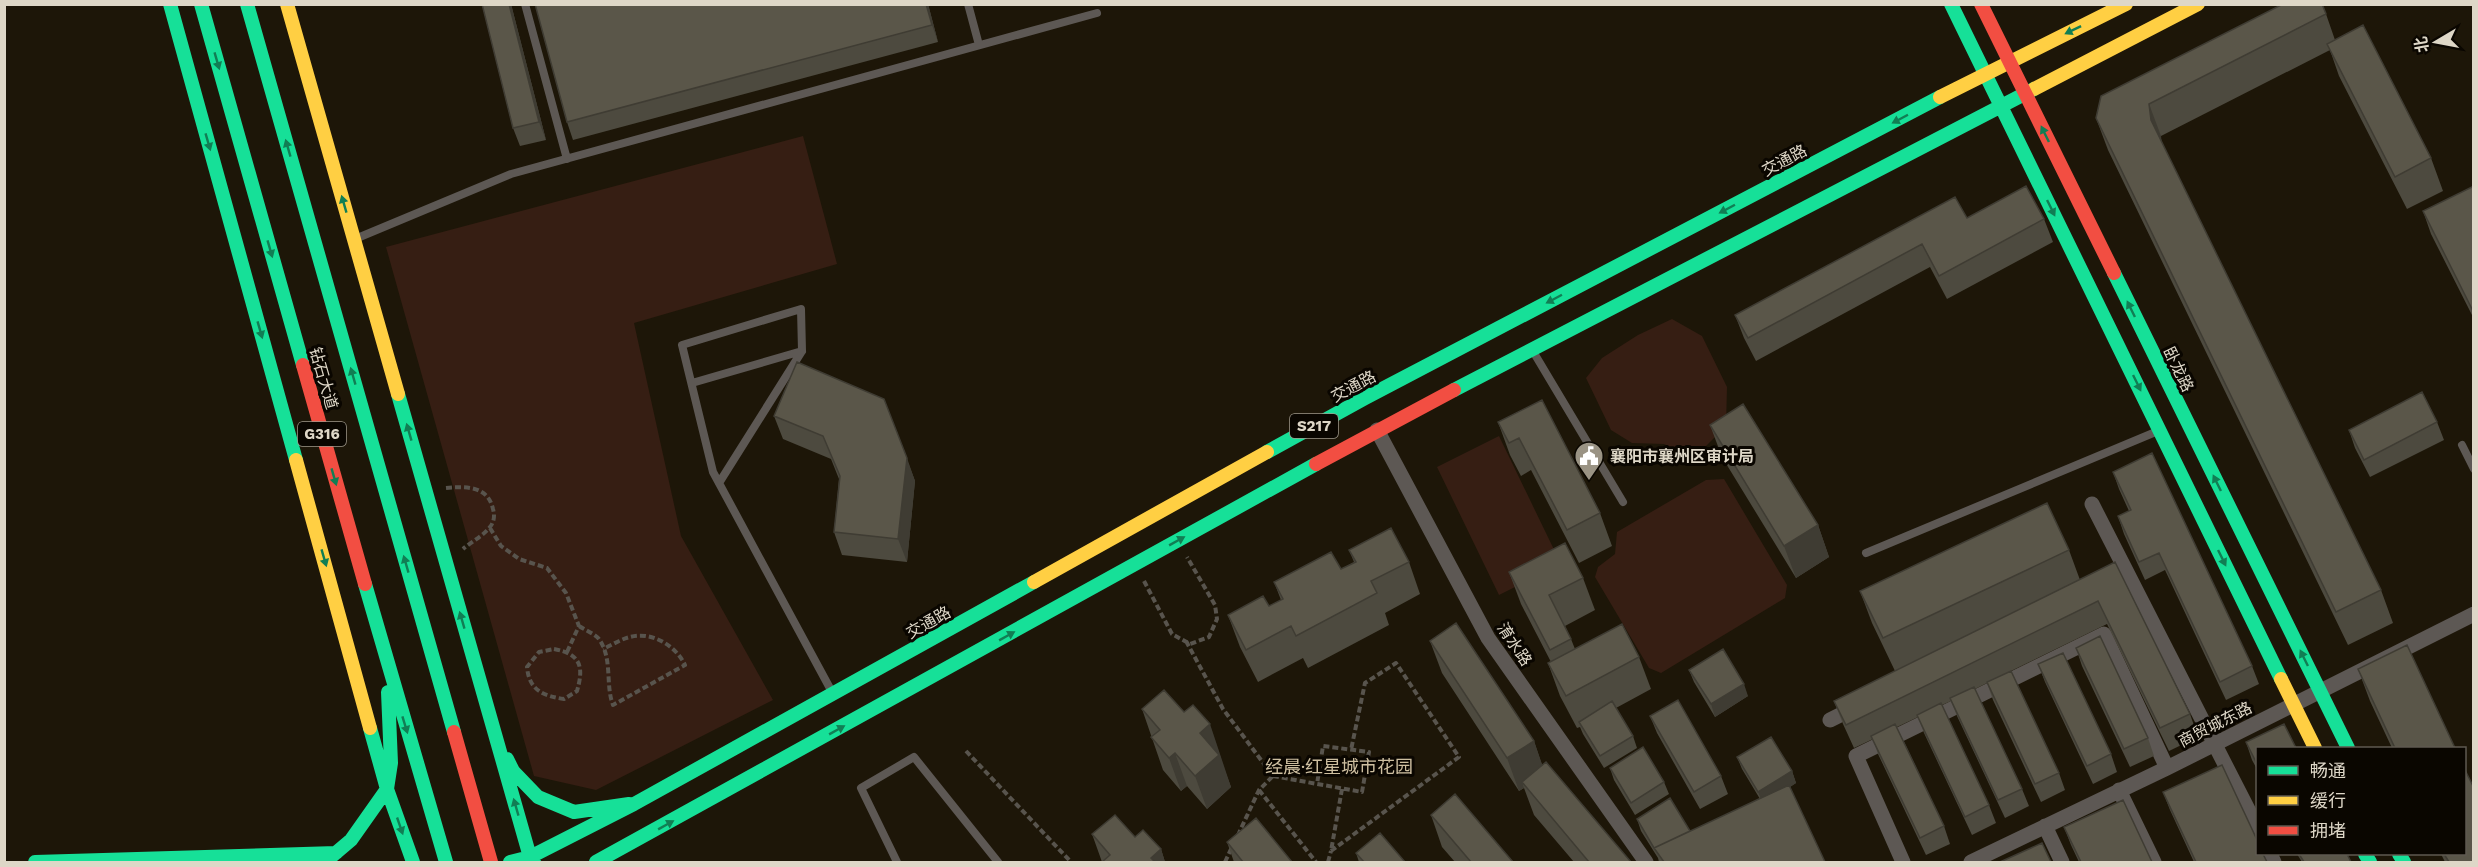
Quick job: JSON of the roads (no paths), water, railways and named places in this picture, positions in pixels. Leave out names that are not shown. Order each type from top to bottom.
[{"type":"main road","points":[[170,4],[214,106],[387,789],[413,862]]},
{"type":"main road","name":"钻石大道","points":[[201,4],[214,106],[386,660],[446,862]]},
{"type":"main road","name":"钻石大道","points":[[247,4],[321,248],[491,862]]},
{"type":"main road","points":[[287,4],[349,240],[425,489],[532,860]]},
{"type":"main road","points":[[1951,4],[2315,747]]},
{"type":"main road","name":"卧龙路","points":[[1981,4],[2348,747]]},
{"type":"main road","name":"交通路","points":[[510,862],[532,860],[1365,398],[1985,74],[2126,4]]},
{"type":"main road","name":"S217","points":[[596,862],[1377,430],[2198,4]]},
{"type":"main road","points":[[34,862],[331,858],[351,840],[387,789],[391,763],[386,660]]},
{"type":"main road","points":[[496,737],[513,771],[538,797],[574,812],[634,804]]},
{"type":"main road","points":[[612,862],[630,845]]},
{"type":"street","name":"淯水路","points":[[1377,430],[1488,638],[1646,862]]},
{"type":"street","points":[[2092,504],[2122,574],[2256,825]]},
{"type":"street","name":"商贸城东路","points":[[1971,862],[2167,768],[2474,614]]},
{"type":"street","points":[[1903,862],[1856,756],[2104,634],[2167,768]]},
{"type":"street","points":[[1830,720],[1873,699]]},
{"type":"street","points":[[2119,790],[2154,862]]},
{"type":"street","points":[[2045,826],[2062,862]]},
{"type":"lane","points":[[525,4],[567,159]]},
{"type":"lane","points":[[968,4],[979,45]]},
{"type":"lane","points":[[349,240],[511,174],[1097,13]]},
{"type":"lane","points":[[719,483],[802,351],[801,309],[682,345],[713,472],[833,693]]},
{"type":"lane","points":[[1532,350],[1623,502]]},
{"type":"lane","points":[[692,382],[802,351]]},
{"type":"lane","points":[[1866,553],[2160,430]]},
{"type":"lane","points":[[2462,445],[2474,469]]},
{"type":"lane","points":[[897,862],[861,788],[914,757],[998,862]]},
{"type":"place","name":"襄阳市襄州区审计局","points":[[1589,482]]},
{"type":"district","name":"经晨·红星城市花园","points":[[1339,767]]}]
